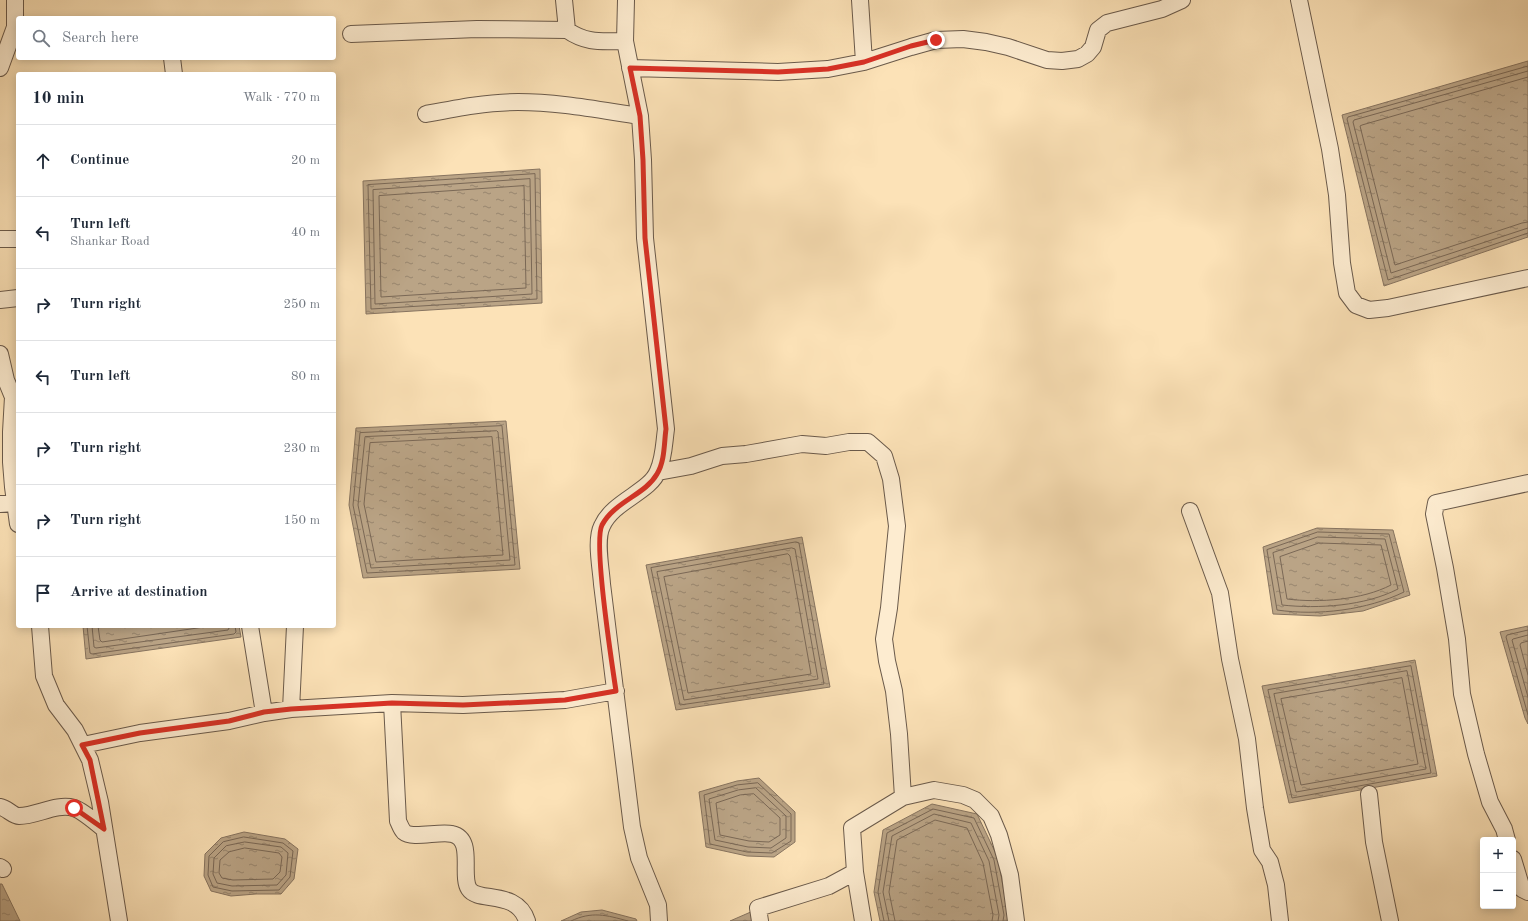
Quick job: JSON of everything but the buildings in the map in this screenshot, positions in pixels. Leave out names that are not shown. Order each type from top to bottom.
[{"type":"street","points":[[0,68],[15,27],[15,0]]},
{"type":"street","points":[[564,0],[567,30]]},
{"type":"street","points":[[626,0],[625,41],[640,116],[645,238],[666,429],[664,453],[658,472],[652,482],[611,512],[601,527],[599,545],[632,826],[639,858],[658,905],[659,921]]},
{"type":"street","points":[[860,0],[864,62]]},
{"type":"street","points":[[630,68],[778,72],[828,69],[864,62],[911,46],[930,42],[963,39],[1008,47],[1047,60],[1062,61],[1078,59],[1087,54],[1093,47],[1098,30],[1107,23],[1162,10],[1182,0]]},
{"type":"street","points":[[1299,0],[1330,149],[1342,263],[1347,293],[1356,305],[1370,310],[1388,308],[1528,278]]},
{"type":"street","points":[[351,34],[477,29],[567,30],[577,37],[587,40],[625,41]]},
{"type":"street","points":[[172,60],[174,72]]},
{"type":"street","points":[[426,114],[476,105],[517,102],[564,104],[640,116]]},
{"type":"street","points":[[0,239],[16,239]]},
{"type":"street","points":[[0,300],[16,298]]},
{"type":"street","points":[[0,354],[6,380],[13,397],[11,432],[13,513]]},
{"type":"street","points":[[658,472],[691,466],[722,456],[746,454],[802,444],[826,446],[848,442],[868,442],[884,456],[891,479],[897,526],[890,608],[884,639],[887,661],[894,691],[899,734],[903,797]]},
{"type":"street","points":[[0,459],[12,472]]},
{"type":"street","points":[[1507,837],[1490,802],[1476,754],[1464,701],[1457,639],[1434,514],[1436,504],[1528,483]]},
{"type":"street","points":[[1190,511],[1220,593],[1230,659],[1246,739],[1262,850],[1270,862],[1276,886],[1280,921]]},
{"type":"street","points":[[40,628],[44,676],[56,704],[75,730],[90,760],[104,829],[119,921]]},
{"type":"street","points":[[250,628],[264,712]]},
{"type":"street","points":[[291,709],[295,628]]},
{"type":"street","points":[[82,745],[140,733],[229,721],[264,712],[291,709],[392,703],[470,705],[565,700],[616,691]]},
{"type":"street","points":[[392,703],[398,821],[401,828],[405,833],[412,835],[454,834],[461,839],[465,846],[466,883],[471,892],[503,899],[517,905],[526,917],[527,921]]},
{"type":"street","points":[[863,921],[855,872],[852,828],[903,797],[934,790],[963,795],[975,800],[991,816],[999,835],[1010,875],[1016,921]]},
{"type":"street","points":[[1369,794],[1374,842],[1390,921]]},
{"type":"street","points":[[0,807],[18,816],[35,814],[58,808],[74,808],[104,829]]},
{"type":"street","points":[[1516,869],[1522,889],[1528,892]]},
{"type":"street","points":[[760,921],[758,908],[829,886],[855,872]]},
{"type":"water","points":[[1528,61],[1528,237],[1384,286],[1342,115]]},
{"type":"water","points":[[540,169],[542,303],[366,314],[363,181]]},
{"type":"water","points":[[506,421],[520,569],[363,578],[349,505],[356,428]]},
{"type":"water","points":[[1317,528],[1393,530],[1410,595],[1363,611],[1320,616],[1273,614],[1263,547]]},
{"type":"water","points":[[802,537],[830,687],[676,710],[646,565]]},
{"type":"water","points":[[1528,626],[1528,724],[1500,632]]},
{"type":"water","points":[[83,628],[239,628],[241,637],[86,659]]},
{"type":"water","points":[[1415,660],[1437,776],[1289,803],[1262,686]]},
{"type":"water","points":[[759,778],[795,812],[795,842],[774,857],[747,856],[706,847],[699,792],[737,781]]},
{"type":"water","points":[[932,804],[977,814],[998,858],[1008,915],[1007,921],[880,921],[874,892],[883,830]]},
{"type":"water","points":[[244,832],[285,839],[298,849],[294,879],[281,894],[231,896],[211,891],[204,876],[205,854],[221,838]]},
{"type":"water","points":[[0,884],[2,884],[20,921],[0,921]]},
{"type":"water","points":[[602,910],[636,919],[637,921],[561,921],[581,912]]},
{"type":"water","points":[[753,911],[755,921],[730,921]]},
{"type":"route","points":[[74,808],[104,829],[100,802],[90,760],[82,745],[140,733],[229,721],[264,712],[291,709],[392,703],[463,705],[565,700],[616,691],[602,584],[599,545],[601,527],[611,512],[652,482],[658,472],[664,453],[666,429],[645,238],[640,116],[630,68],[778,72],[828,69],[864,62],[911,46],[936,40]]}]
